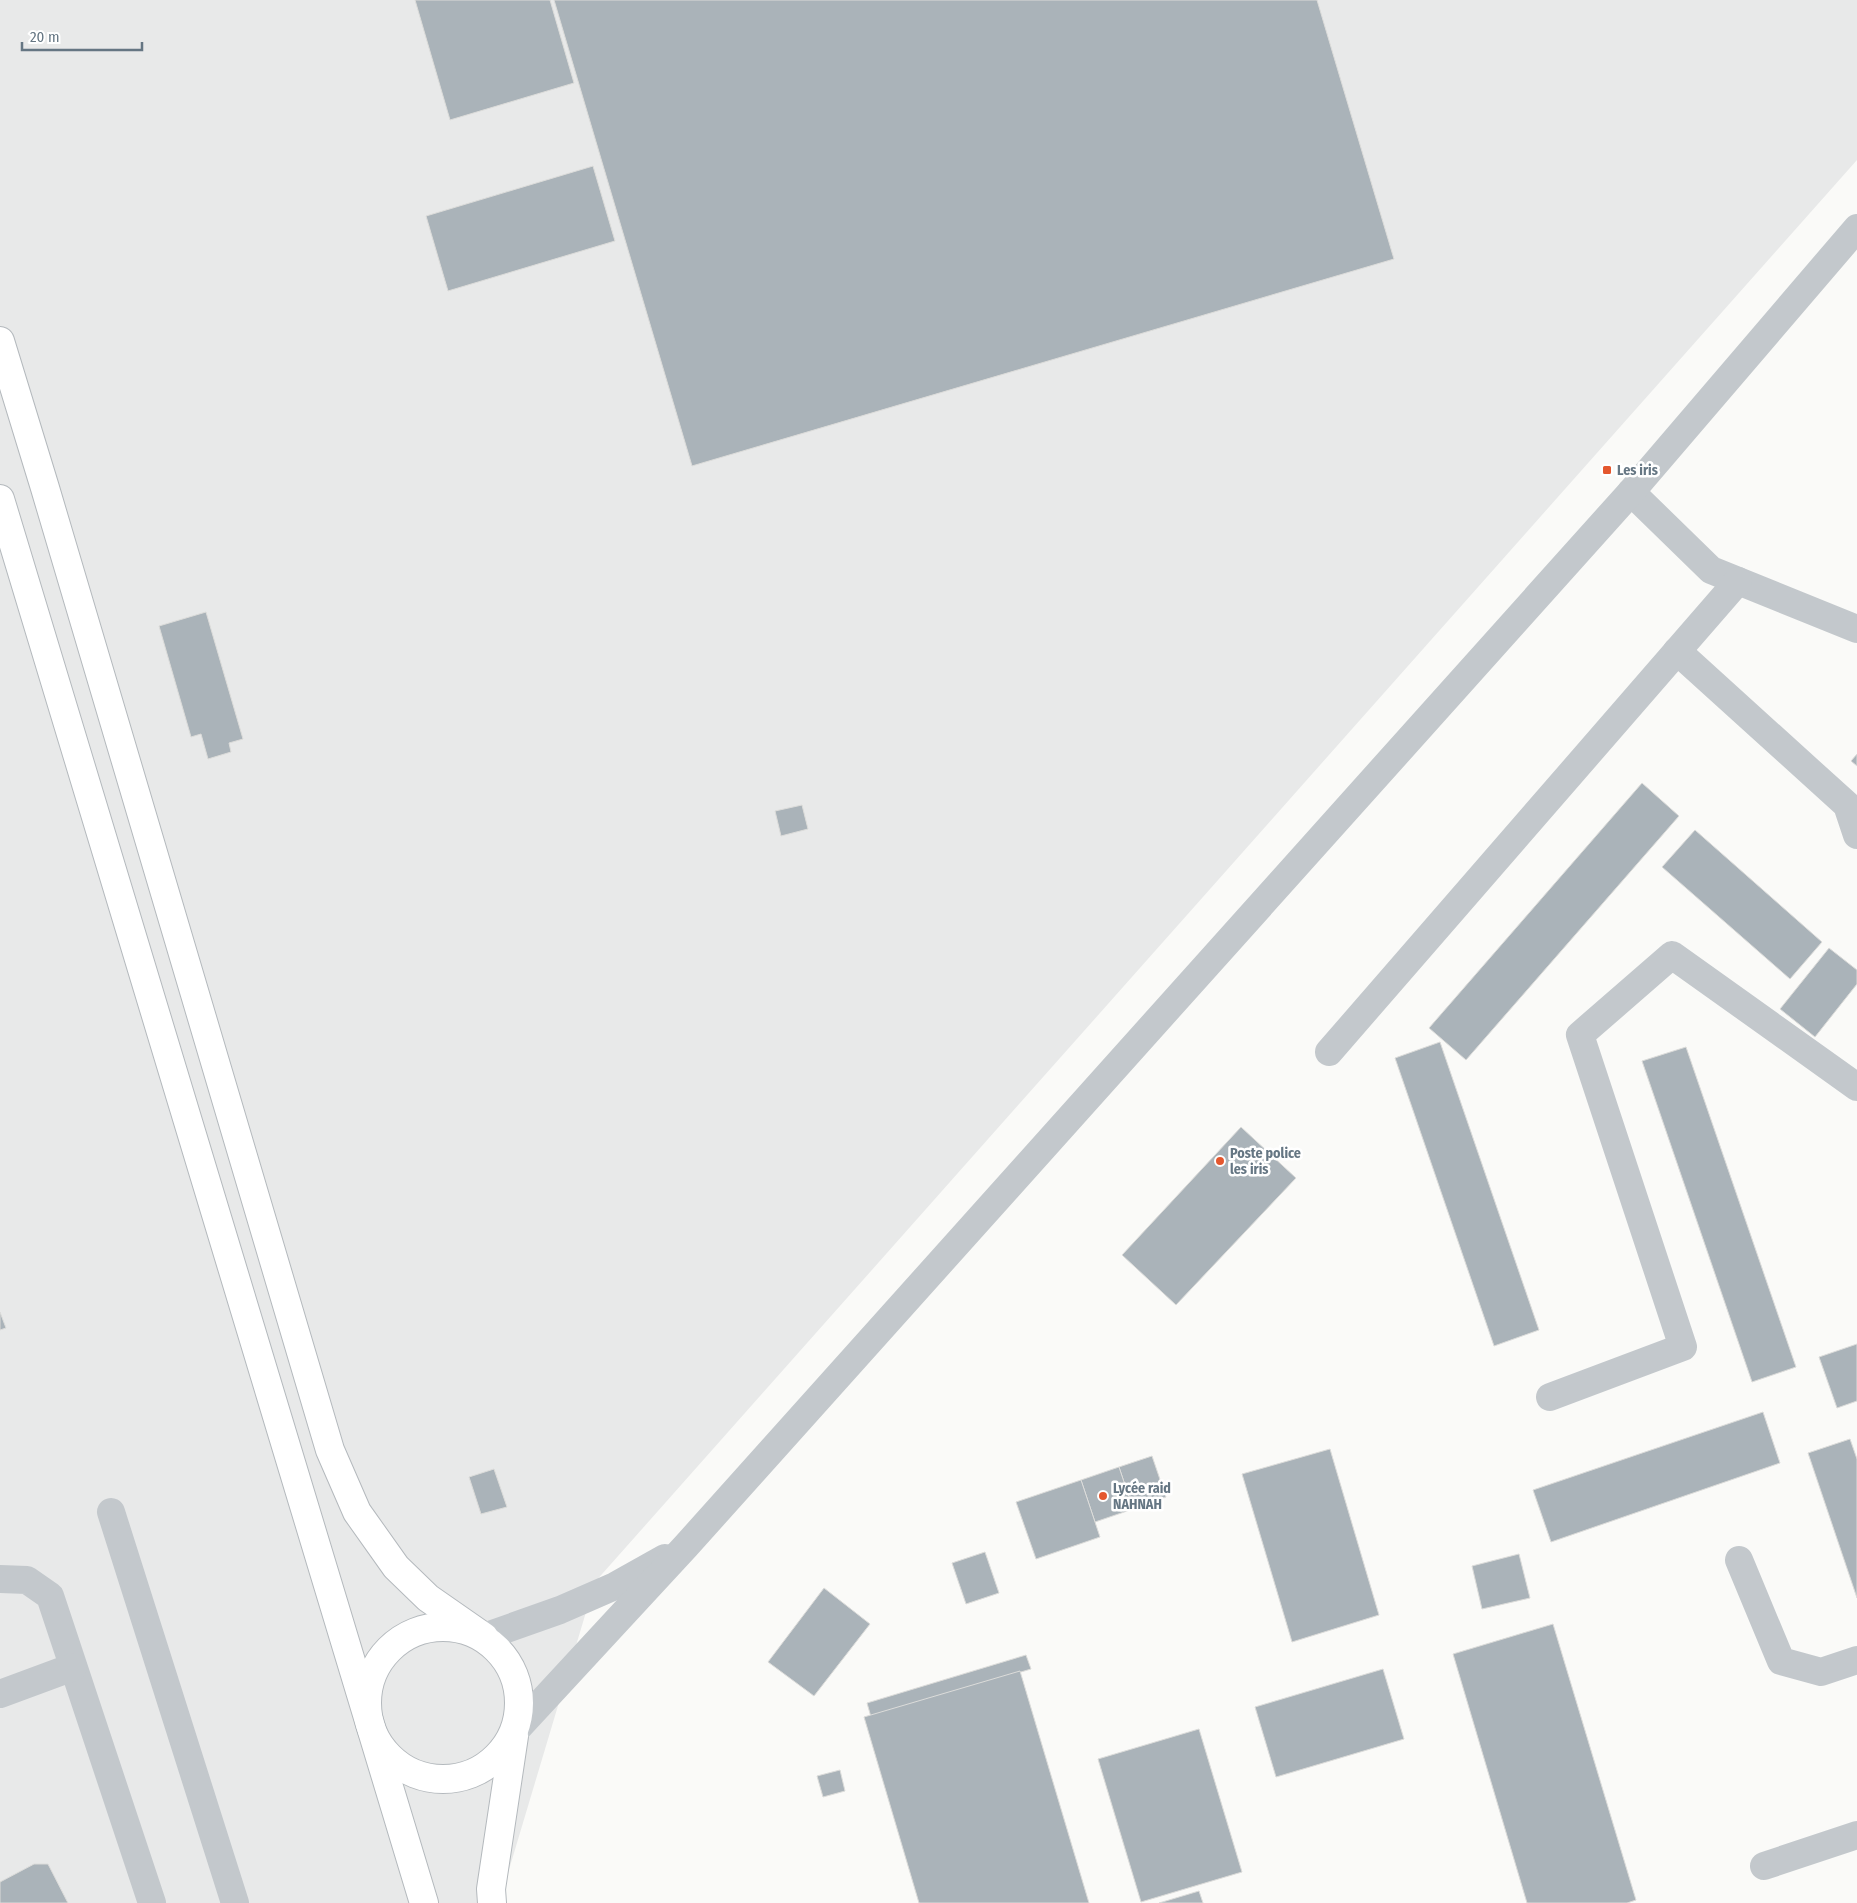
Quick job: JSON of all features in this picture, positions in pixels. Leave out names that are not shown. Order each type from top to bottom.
[{"type":"highway","points":[[0,340],[330,1450],[357,1512],[396,1567],[428,1598],[484,1637],[504,1655],[516,1678],[520,1707],[514,1732],[492,1880],[492,1903]]},
{"type":"highway","points":[[0,499],[424,1903]]},
{"type":"highway","points":[[484,1637],[459,1627],[432,1626],[406,1636],[385,1653],[372,1676],[367,1702],[371,1728],[384,1751],[405,1769],[430,1778],[452,1779],[478,1771],[500,1755],[514,1732]]},
{"type":"street","points":[[514,1732],[686,1546],[1631,492],[1857,228]]},
{"type":"street","points":[[1631,492],[1711,570],[1857,628]]},
{"type":"street","points":[[1329,1052],[1738,581]]},
{"type":"street","points":[[1677,651],[1846,805],[1857,835]]},
{"type":"street","points":[[1550,1398],[1683,1347],[1580,1035],[1672,955],[1857,1087]]},
{"type":"street","points":[[111,1512],[235,1903]]},
{"type":"street","points":[[484,1637],[560,1610],[615,1586],[686,1546]]},
{"type":"street","points":[[1739,1560],[1781,1661],[1821,1672],[1857,1660]]},
{"type":"street","points":[[0,1579],[27,1580],[50,1596],[152,1903]]},
{"type":"street","points":[[0,1694],[74,1667]]},
{"type":"street","points":[[1764,1866],[1857,1835]]},
{"type":"shaded area","points":[[0,0],[1857,0],[1857,160],[595,1582],[499,1903],[0,1903]]},
{"type":"building","points":[[415,0],[550,0],[574,83],[450,120]]},
{"type":"building","points":[[554,0],[1317,0],[1394,259],[692,466]]},
{"type":"building","points":[[593,166],[615,241],[448,291],[426,216]]},
{"type":"building","points":[[206,612],[243,739],[229,743],[231,752],[208,759],[201,734],[191,737],[159,626]]},
{"type":"building","points":[[1857,754],[1857,766],[1851,761]]},
{"type":"building","points":[[1642,783],[1679,816],[1466,1060],[1429,1028]]},
{"type":"building","points":[[802,805],[808,829],[781,836],[775,811]]},
{"type":"building","points":[[1695,830],[1822,942],[1790,979],[1662,867]]},
{"type":"building","points":[[1829,948],[1857,970],[1857,984],[1815,1037],[1780,1009]]},
{"type":"building","points":[[1440,1042],[1539,1330],[1494,1346],[1395,1058]]},
{"type":"building","points":[[1686,1047],[1796,1367],[1752,1382],[1642,1061]]},
{"type":"building","points":[[1241,1127],[1296,1178],[1176,1305],[1122,1255]]},
{"type":"building","points":[[0,1312],[6,1328],[0,1330]]},
{"type":"building","points":[[1857,1344],[1857,1401],[1837,1408],[1819,1357]]},
{"type":"building","points":[[1763,1412],[1780,1463],[1551,1542],[1533,1490]]},
{"type":"building","points":[[1850,1439],[1857,1459],[1857,1598],[1808,1453]]},
{"type":"building","points":[[1330,1449],[1379,1615],[1292,1642],[1242,1474]]},
{"type":"building","points":[[1152,1456],[1166,1497],[1133,1509],[1119,1467]]},
{"type":"building","points":[[1119,1467],[1133,1509],[1095,1522],[1081,1480]]},
{"type":"building","points":[[494,1469],[507,1507],[481,1514],[469,1477]]},
{"type":"building","points":[[1081,1480],[1100,1537],[1036,1559],[1016,1502]]},
{"type":"building","points":[[985,1552],[999,1593],[966,1604],[952,1563]]},
{"type":"building","points":[[1519,1554],[1530,1598],[1482,1609],[1472,1566]]},
{"type":"building","points":[[824,1588],[870,1624],[814,1696],[768,1662]]},
{"type":"building","points":[[1553,1624],[1636,1900],[1627,1903],[1527,1903],[1453,1654]]},
{"type":"building","points":[[1026,1655],[1031,1669],[871,1717],[867,1703]]},
{"type":"building","points":[[1383,1669],[1404,1739],[1276,1777],[1255,1707]]},
{"type":"building","points":[[1020,1671],[1089,1903],[919,1903],[864,1717]]},
{"type":"building","points":[[1199,1729],[1242,1872],[1141,1902],[1098,1759]]},
{"type":"building","points":[[840,1770],[845,1791],[823,1797],[817,1776]]},
{"type":"building","points":[[34,1864],[48,1864],[68,1903],[0,1903],[0,1882]]},
{"type":"building","points":[[1199,1891],[1203,1903],[1159,1903]]},
{"type":"place","name":"Les iris","points":[[1607,470]]},
{"type":"place","name":"Poste police les iris","points":[[1220,1161]]},
{"type":"place","name":"Lycée raid NAHNAH","points":[[1103,1496]]}]
